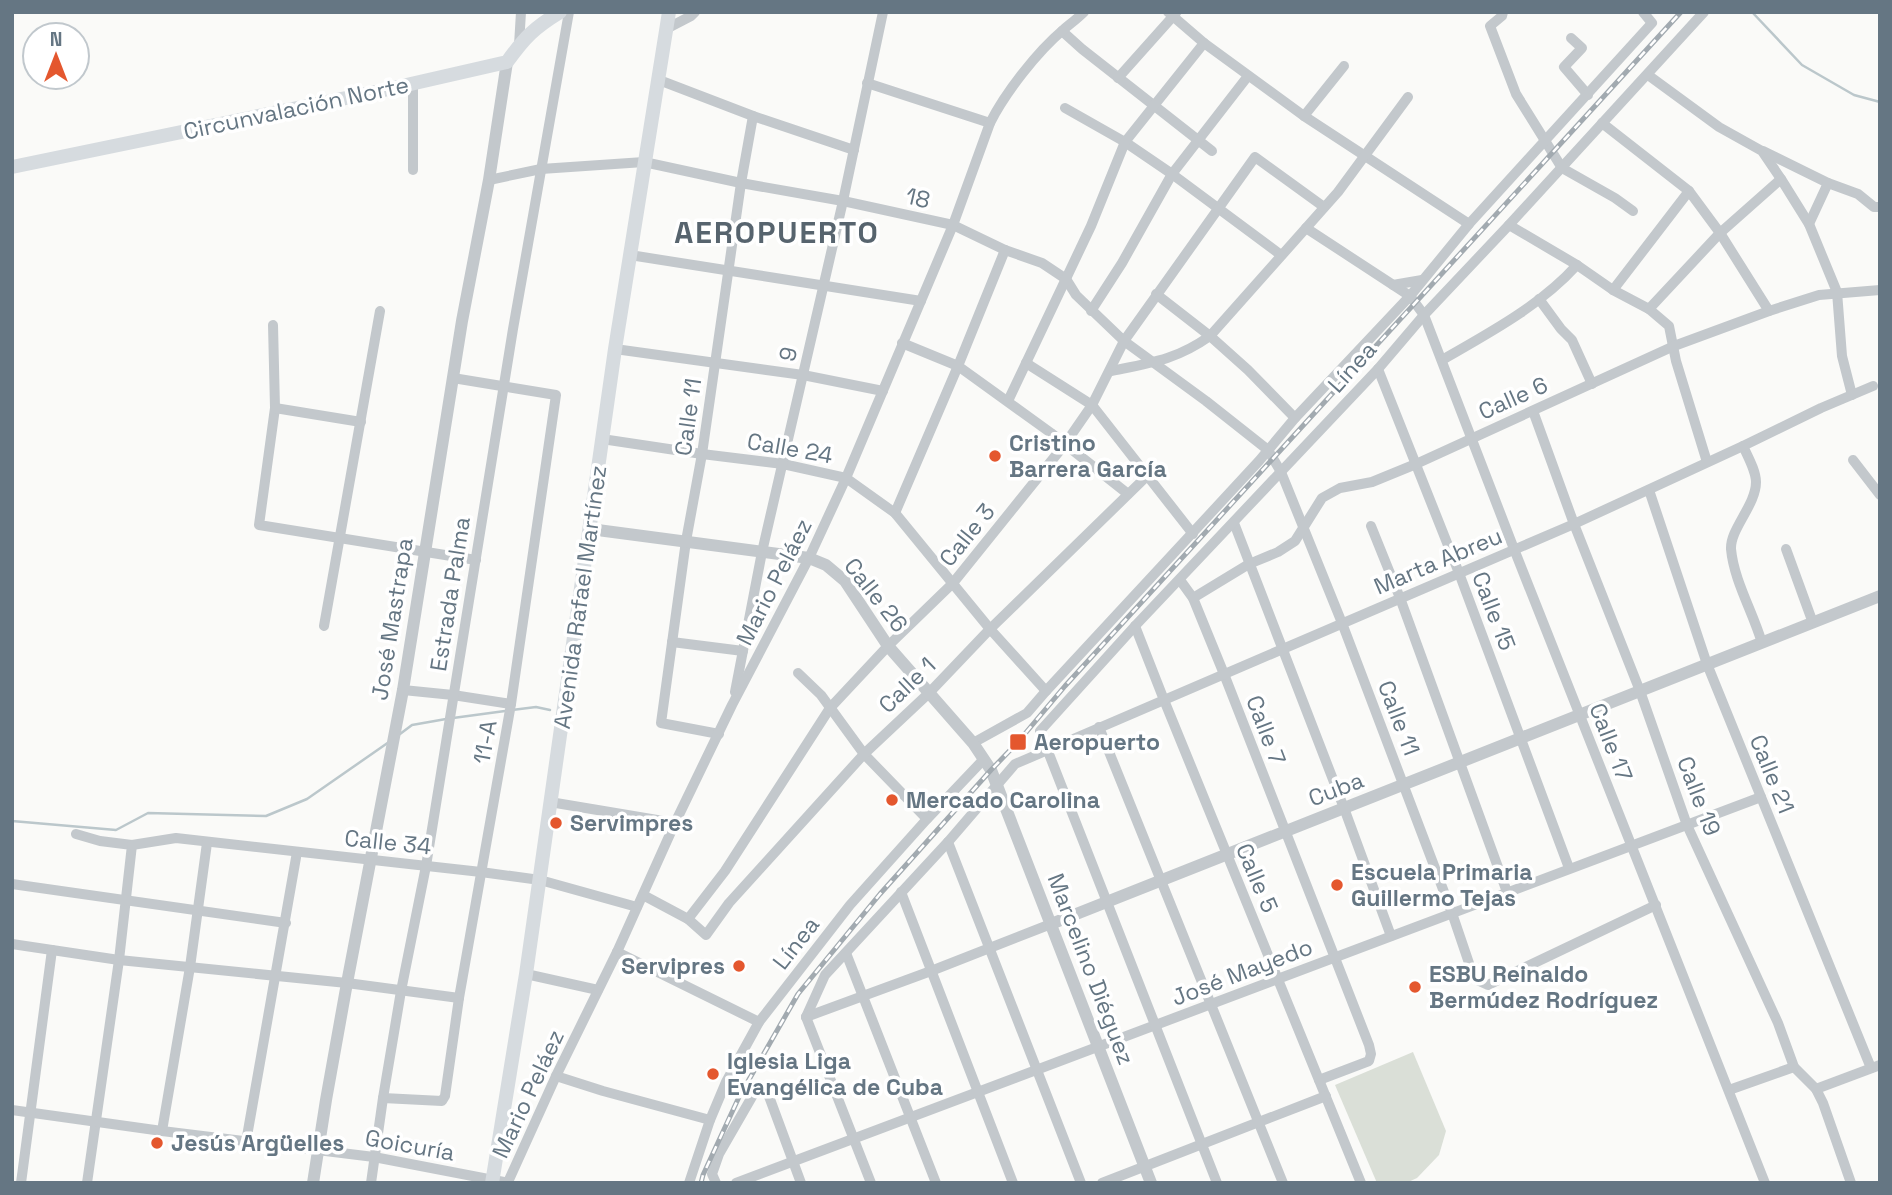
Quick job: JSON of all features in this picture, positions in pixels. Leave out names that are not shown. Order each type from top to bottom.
[{"type":"main road","points":[[507,62],[535,28],[560,12]]},
{"type":"main road","name":"Avenida Rafael Martínez","points":[[501,1182],[526,974],[602,439],[669,12]]},
{"type":"main road","name":"Circunvalación Norte","points":[[12,167],[507,62]]},
{"type":"street","points":[[519,45],[521,12]]},
{"type":"street","name":"Estrada Palma","points":[[371,1183],[401,991],[426,866],[503,386],[569,12]]},
{"type":"street","points":[[666,29],[695,12]]},
{"type":"street","name":"9","points":[[732,705],[762,552],[843,201],[883,12]]},
{"type":"street","name":"Mario Peláez","points":[[501,1182],[617,952],[675,822],[732,705],[809,558],[846,478],[953,225],[990,123],[1031,63],[1084,12]]},
{"type":"street","points":[[1503,12],[1490,26],[1517,94],[1562,168],[1633,211]]},
{"type":"street","name":"Línea","points":[[973,743],[1027,713],[1193,534],[1295,418],[1410,296],[1469,224],[1652,23],[1643,12]]},
{"type":"street","name":"Línea","points":[[1048,750],[1040,731],[1135,626],[1378,369],[1424,315],[1704,12]]},
{"type":"street","points":[[1118,78],[1172,14],[1204,43],[1304,116],[1469,224]]},
{"type":"street","points":[[1062,31],[1153,106],[1212,150]]},
{"type":"street","points":[[1571,38],[1582,48],[1564,67],[1588,95]]},
{"type":"street","points":[[1008,401],[1091,226],[1125,142],[1204,43]]},
{"type":"street","name":"José Mastrapa","points":[[313,1183],[347,983],[403,690],[507,62]]},
{"type":"street","points":[[1304,116],[1344,66]]},
{"type":"street","points":[[1648,75],[1719,127],[1828,183],[1858,194],[1874,207],[1880,207]]},
{"type":"street","points":[[1091,311],[1122,263],[1172,174],[1248,76]]},
{"type":"street","points":[[659,80],[753,116],[854,150]]},
{"type":"street","points":[[867,83],[990,123]]},
{"type":"street","points":[[413,84],[413,170]]},
{"type":"street","points":[[1111,371],[1154,363],[1189,350],[1210,336],[1355,171],[1409,97]]},
{"type":"street","points":[[1065,108],[1125,142],[1281,255]]},
{"type":"street","name":"Calle 11","points":[[719,734],[661,723],[686,541],[702,454],[753,116]]},
{"type":"street","points":[[1602,123],[1689,191],[1720,233],[1769,311]]},
{"type":"street","points":[[1762,151],[1809,224],[1837,292],[1842,356],[1852,395]]},
{"type":"street","name":"Calle 3","points":[[688,919],[725,870],[830,708],[888,646],[953,583],[1065,444],[1092,405],[1124,341],[1255,157],[1325,207]]},
{"type":"street","name":"18","points":[[489,180],[541,169],[644,162],[953,225],[1005,250],[1042,263],[1066,279],[1076,295],[1124,341],[1268,450]]},
{"type":"street","points":[[1649,309],[1720,233],[1781,179]]},
{"type":"street","points":[[1809,224],[1828,183]]},
{"type":"street","points":[[1613,290],[1689,191]]},
{"type":"street","points":[[1509,226],[1649,309],[1669,326],[1676,361],[1707,462]]},
{"type":"street","points":[[1306,228],[1410,296]]},
{"type":"street","points":[[895,513],[1005,250]]},
{"type":"street","points":[[630,255],[921,301]]},
{"type":"street","points":[[1442,360],[1503,325],[1562,282],[1577,265]]},
{"type":"street","points":[[1393,285],[1422,280]]},
{"type":"street","name":"Calle 6","points":[[1193,598],[1249,564],[1279,552],[1295,541],[1322,498],[1340,488],[1372,482],[1416,464],[1674,346],[1769,311],[1819,295],[1880,290]]},
{"type":"street","points":[[1156,294],[1210,336],[1295,418]]},
{"type":"street","name":"Calle 17","points":[[1410,296],[1424,315],[1514,550],[1765,1183]]},
{"type":"street","points":[[1539,299],[1572,340],[1592,384]]},
{"type":"street","points":[[324,626],[380,311]]},
{"type":"street","points":[[273,325],[275,408],[259,525],[475,560]]},
{"type":"street","points":[[902,343],[958,366],[1008,401],[1128,494]]},
{"type":"street","points":[[615,349],[803,375],[883,390]]},
{"type":"street","points":[[1026,363],[1092,405],[1193,534]]},
{"type":"street","name":"Calle 15","points":[[1378,369],[1459,573],[1569,868]]},
{"type":"street","points":[[453,378],[503,386]]},
{"type":"street","name":"11-A","points":[[383,1098],[442,1101],[445,1096],[459,998],[511,704],[556,395],[503,386]]},
{"type":"street","name":"Marta Abreu","points":[[1014,764],[1574,524],[1873,386]]},
{"type":"street","points":[[275,408],[361,422]]},
{"type":"street","name":"Calle 19","points":[[1533,411],[1640,691],[1687,825],[1777,1023],[1794,1067],[1816,1089],[1823,1103],[1852,1183]]},
{"type":"street","name":"Calle 24","points":[[602,439],[783,464],[846,478],[895,513],[990,629],[1046,691]]},
{"type":"street","points":[[1743,446],[1756,483],[1750,505],[1731,541],[1731,550],[1762,643]]},
{"type":"street","name":"Calle 11","points":[[1268,450],[1303,525],[1342,623],[1477,980],[1488,985],[1656,905]]},
{"type":"street","points":[[1853,460],[1880,495]]},
{"type":"street","name":"Calle 1","points":[[688,919],[706,934],[730,903],[864,754],[1148,475]]},
{"type":"street","name":"Calle 21","points":[[1649,490],[1707,664],[1875,1066]]},
{"type":"street","points":[[1234,523],[1391,936]]},
{"type":"street","points":[[1371,526],[1400,598],[1507,892]]},
{"type":"street","name":"Calle 26","points":[[590,529],[809,558],[826,565],[845,581],[888,646],[973,743],[988,765]]},
{"type":"street","points":[[1786,549],[1813,623]]},
{"type":"street","name":"Calle 7","points":[[1180,580],[1193,598],[1224,674],[1371,1054],[1368,1061],[1319,1080]]},
{"type":"street","name":"Cuba","points":[[806,1017],[932,971],[1880,596]]},
{"type":"street","name":"Calle 5","points":[[1135,626],[1361,1183]]},
{"type":"street","points":[[672,642],[743,651]]},
{"type":"street","points":[[798,673],[821,695],[864,754],[928,818]]},
{"type":"street","points":[[403,690],[511,704]]},
{"type":"street","points":[[1099,727],[1283,1183]]},
{"type":"street","points":[[1048,750],[1217,1183]]},
{"type":"street","name":"Línea","points":[[806,1017],[825,975],[948,842],[1014,764]]},
{"type":"street","name":"Línea","points":[[689,1183],[726,1082],[759,1022],[850,905],[928,818],[988,765]]},
{"type":"street","name":"Marcelino Diéguez","points":[[988,765],[1151,1183]]},
{"type":"street","name":"José Mayedo","points":[[736,1183],[1761,797]]},
{"type":"street","points":[[550,802],[675,822]]},
{"type":"street","name":"Calle 34","points":[[76,834],[132,850],[176,838],[481,872],[540,880],[638,907]]},
{"type":"street","points":[[948,842],[1082,1183]]},
{"type":"street","points":[[162,1131],[190,967],[207,843]]},
{"type":"street","points":[[87,1183],[132,850]]},
{"type":"street","points":[[246,1142],[297,852]]},
{"type":"street","points":[[12,884],[286,923]]},
{"type":"street","points":[[901,892],[1013,1183]]},
{"type":"street","points":[[643,895],[688,919]]},
{"type":"street","points":[[12,944],[119,960],[277,975],[459,998]]},
{"type":"street","points":[[20,1183],[52,950]]},
{"type":"street","points":[[617,952],[759,1022]]},
{"type":"street","points":[[846,953],[936,1183]]},
{"type":"street","points":[[526,974],[598,990]]},
{"type":"street","points":[[806,1017],[871,1183]]},
{"type":"street","points":[[1816,1089],[1875,1066]]},
{"type":"street","points":[[1729,1090],[1794,1067]]},
{"type":"street","points":[[556,1076],[710,1120]]},
{"type":"street","points":[[716,1183],[712,1174],[719,1154],[753,1095],[767,1091],[801,1183]]},
{"type":"street","points":[[1102,1183],[1326,1096]]},
{"type":"street","name":"Goicuría","points":[[12,1110],[374,1157],[501,1182]]},
{"type":"shaded area","points":[[1413,1052],[1446,1131],[1439,1155],[1417,1178],[1406,1183],[1377,1183],[1335,1085]]},
{"type":"waterway","points":[[1752,12],[1802,65],[1854,95],[1880,102]]},
{"type":"waterway","points":[[512,710],[536,707],[550,710]]},
{"type":"waterway","points":[[453,718],[505,711]]},
{"type":"waterway","points":[[400,734],[412,725],[446,719]]},
{"type":"waterway","points":[[12,821],[116,830],[148,813],[266,816],[307,799],[389,742]]},
{"type":"railway","points":[[701,1183],[739,1097],[798,994],[880,894],[1065,686],[1681,12]]},
{"type":"place","name":"Cristino Barrera García","points":[[995,456]]},
{"type":"place","name":"Aeropuerto","points":[[1018,742]]},
{"type":"place","name":"Mercado Carolina","points":[[892,800]]},
{"type":"place","name":"Servimpres","points":[[556,823]]},
{"type":"place","name":"Escuela Primaria Guillermo Tejas","points":[[1337,885]]},
{"type":"place","name":"Servipres","points":[[739,966]]},
{"type":"place","name":"ESBU Reinaldo Bermúdez Rodríguez","points":[[1415,987]]},
{"type":"place","name":"Iglesia Liga Evangélica de Cuba","points":[[713,1074]]},
{"type":"place","name":"Jesús Argüelles","points":[[157,1143]]},
{"type":"district","name":"AEROPUERTO","points":[[777,233]]}]
